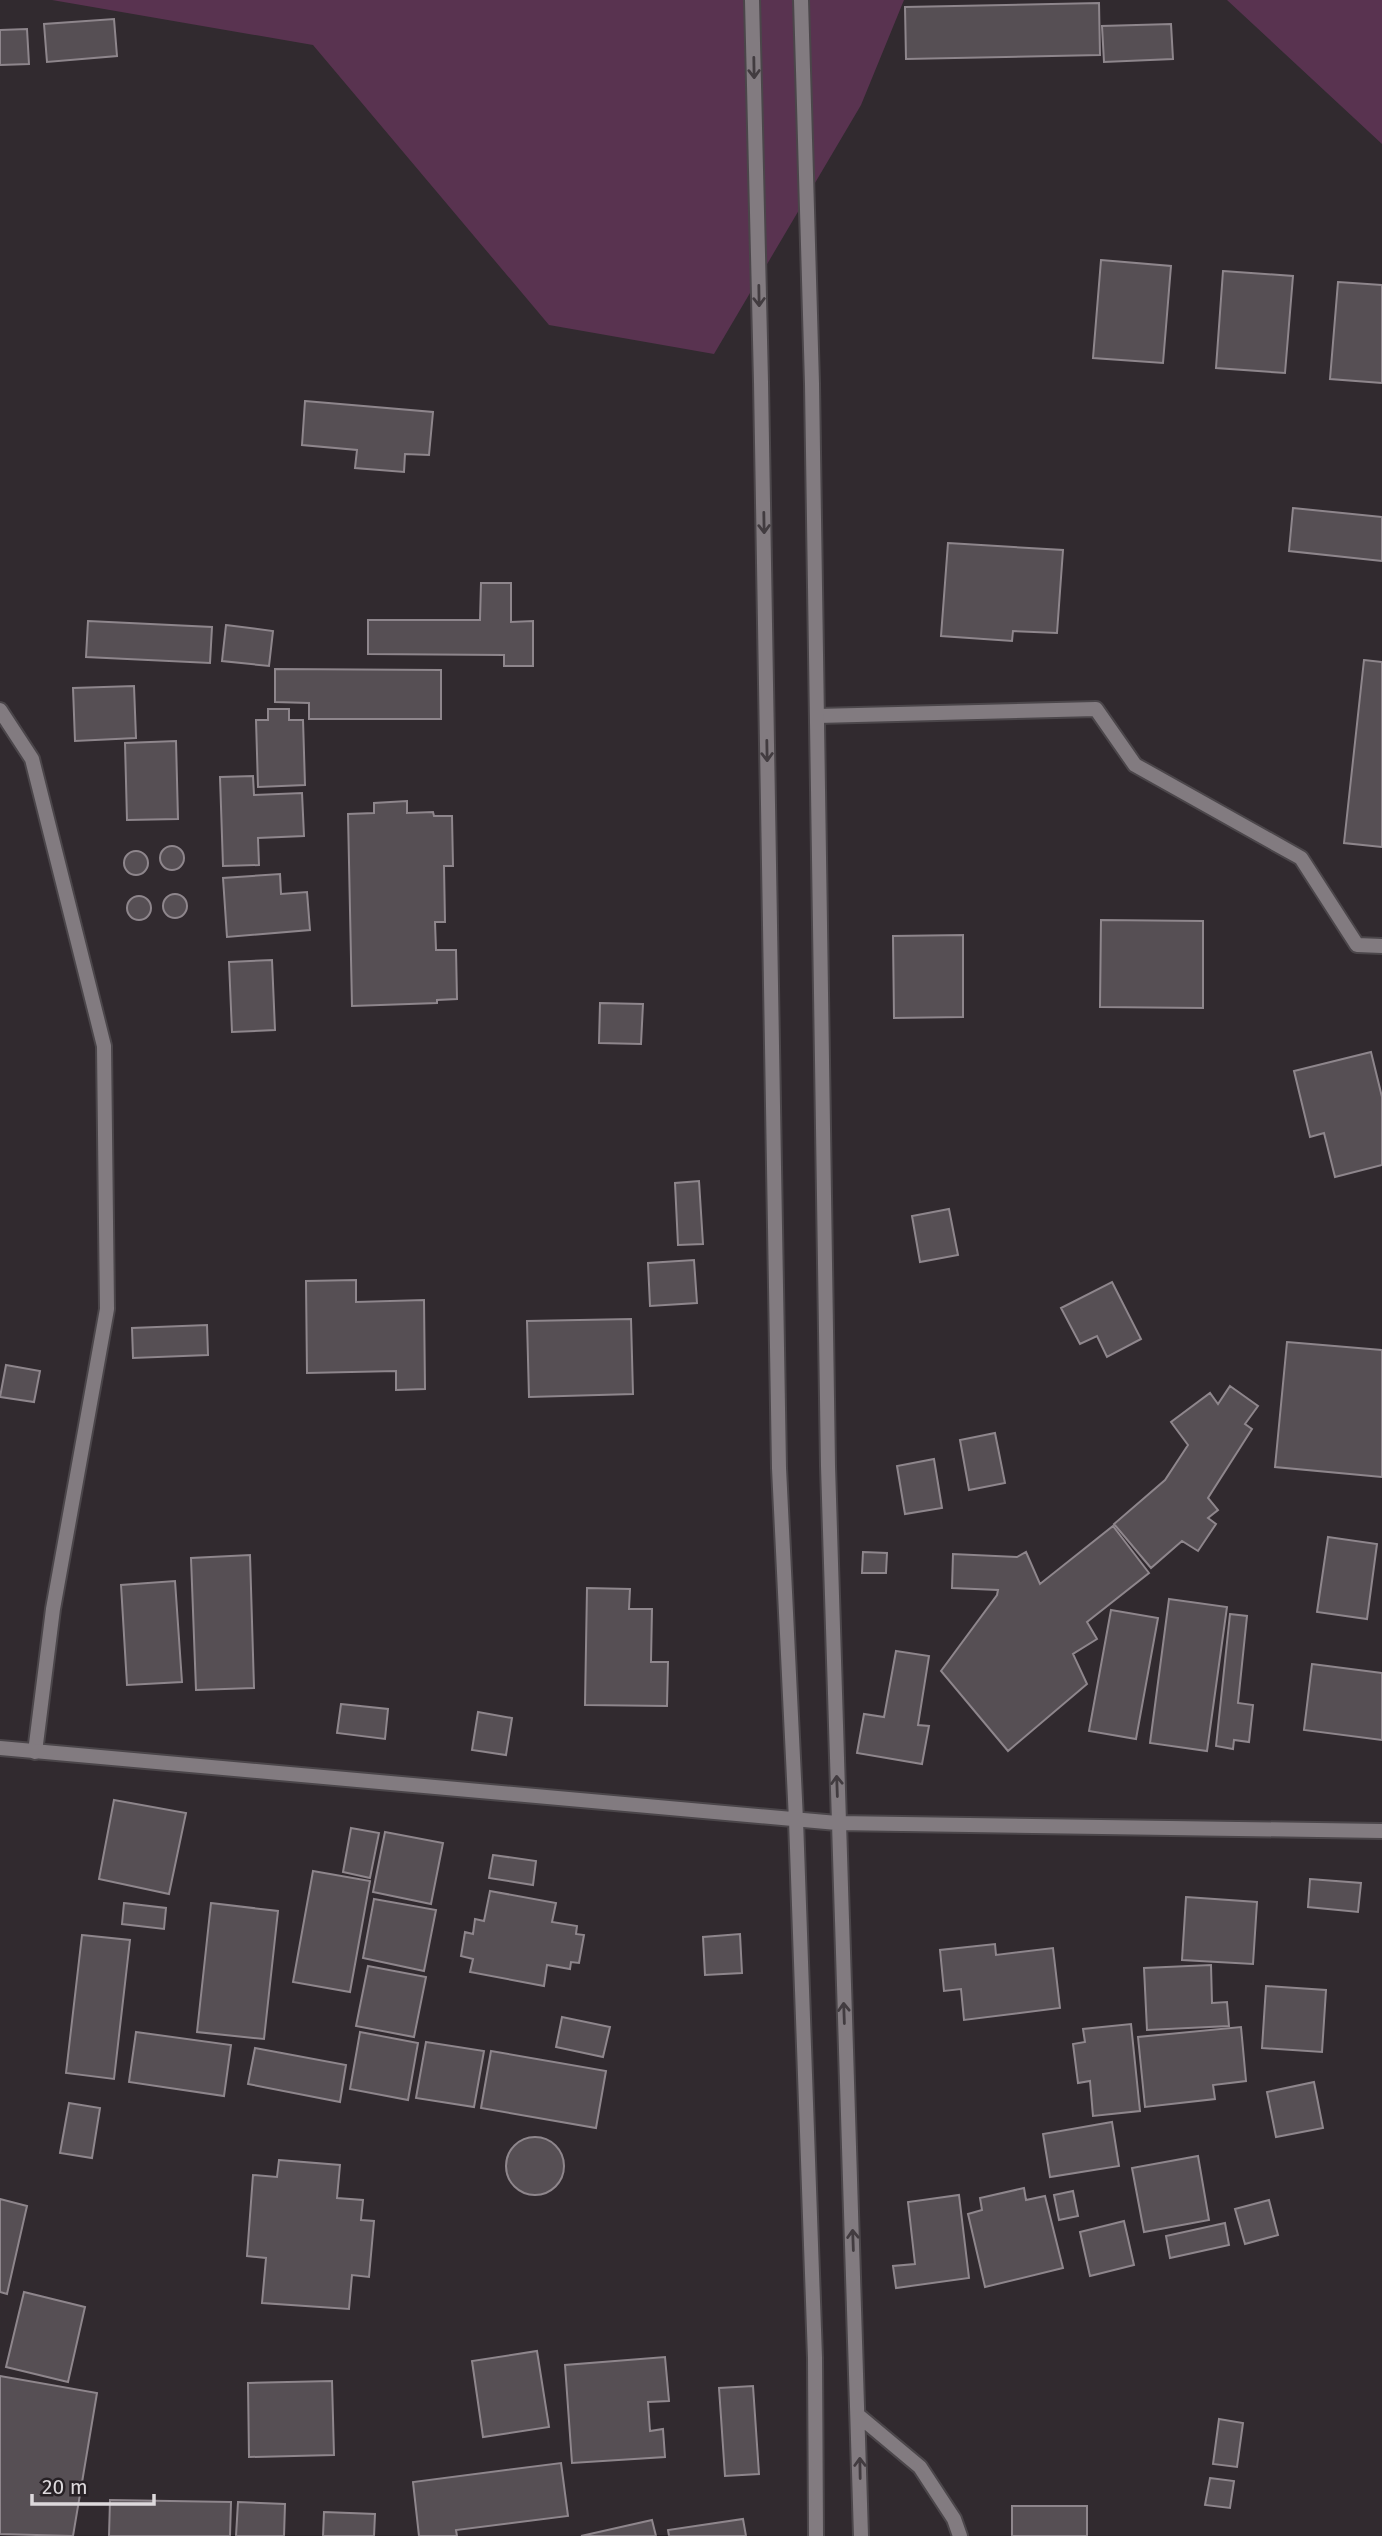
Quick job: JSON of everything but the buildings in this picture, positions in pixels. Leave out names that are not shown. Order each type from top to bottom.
[{"type":"street","points":[[752,0],[762,410],[779,1468],[796,1820],[815,2358],[816,2536]]},
{"type":"street","points":[[802,0],[812,384],[828,1466],[861,2536]]},
{"type":"street","points":[[817,716],[1096,709],[1135,765],[1301,858],[1357,945],[1382,946]]},
{"type":"street","points":[[0,710],[32,759],[104,1046],[107,1309],[53,1609],[34,1752]]},
{"type":"street","points":[[0,1748],[838,1823],[1382,1831]]},
{"type":"street","points":[[859,2416],[920,2467],[954,2519],[960,2536]]},
{"type":"shaded area","points":[[52,0],[904,0],[861,105],[714,354],[549,325],[313,45]]},
{"type":"shaded area","points":[[1227,0],[1382,0],[1382,144]]}]
